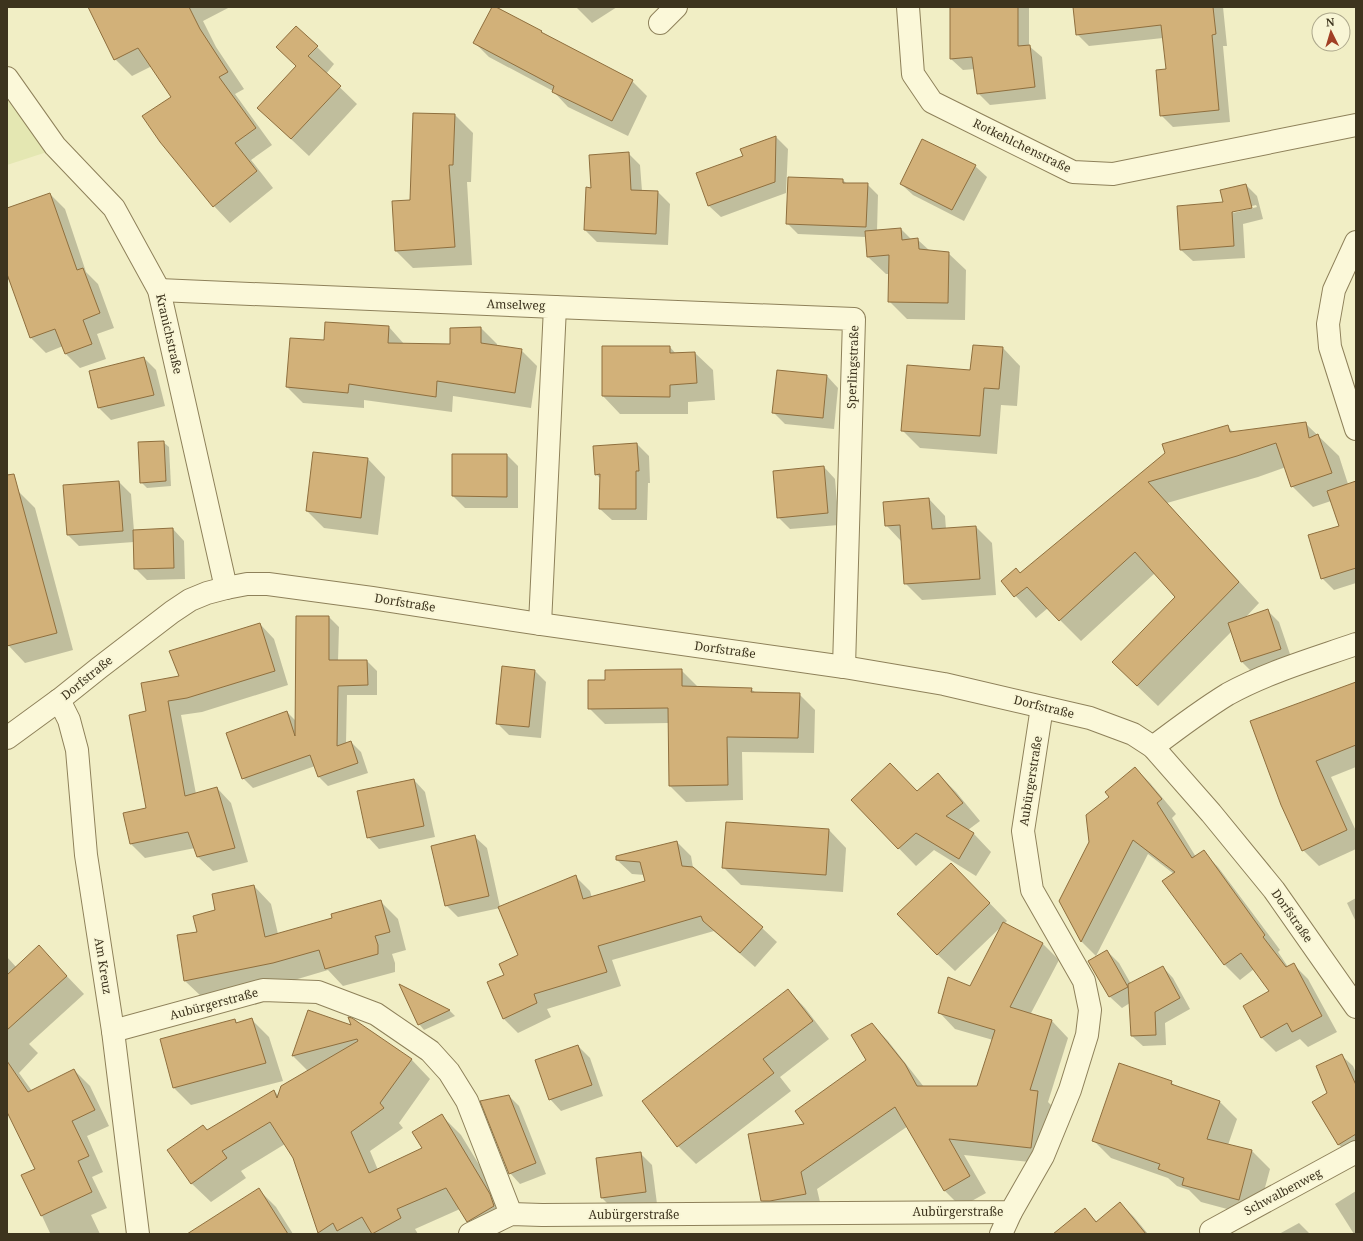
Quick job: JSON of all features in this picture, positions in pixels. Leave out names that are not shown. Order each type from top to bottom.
[{"type":"street","points":[[660,24],[676,7]]},
{"type":"street","name":"Rotkehlchenstraße","points":[[908,7],[913,74],[932,102],[1073,172],[1113,174],[1356,125]]},
{"type":"street","name":"Kranichstraße","points":[[7,78],[55,146],[114,208],[159,290],[226,588]]},
{"type":"street","points":[[1356,242],[1334,290],[1328,324],[1330,347],[1356,429]]},
{"type":"street","name":"Amselweg","points":[[159,290],[555,307],[540,624]]},
{"type":"street","name":"Sperlingstraße","points":[[555,307],[854,320],[844,667]]},
{"type":"street","name":"Dorfstraße","points":[[7,738],[59,700],[172,612],[190,600],[207,593],[247,584],[268,584],[380,600],[844,667],[944,684],[1090,718],[1134,734],[1153,747],[1212,813],[1274,890],[1356,1007]]},
{"type":"street","points":[[1153,747],[1192,718],[1229,694],[1271,674],[1356,644]]},
{"type":"street","name":"Am Kreuz","points":[[59,700],[69,720],[77,750],[86,855],[113,1031],[138,1234]]},
{"type":"street","name":"Aubürgerstraße","points":[[470,1234],[511,1214],[1011,1212],[1043,1156],[1070,1090],[1087,1035],[1090,1010],[1084,982],[1032,890],[1023,831],[1042,707]]},
{"type":"street","name":"Aubürgerstraße","points":[[113,1031],[263,990],[318,992],[376,1014],[430,1051],[449,1072],[467,1100],[511,1214]]},
{"type":"street","name":"Schwalbenweg","points":[[1210,1231],[1356,1152]]},
{"type":"street","points":[[1001,1234],[1011,1212]]},
{"type":"green space","points":[[7,93],[47,152],[7,165]]},
{"type":"building","points":[[88,7],[189,7],[200,29],[228,72],[219,77],[256,128],[235,143],[257,171],[213,207],[160,142],[142,116],[171,97],[138,48],[114,60]]},
{"type":"building","points":[[492,7],[496,7],[633,80],[612,121],[552,92],[554,86],[473,43]]},
{"type":"building","points":[[950,7],[1018,7],[1018,46],[1030,45],[1035,87],[977,94],[972,57],[950,59]]},
{"type":"building","points":[[1073,7],[1213,7],[1216,34],[1212,35],[1219,110],[1160,116],[1156,70],[1166,69],[1161,25],[1076,35]]},
{"type":"building","points":[[296,26],[318,46],[308,56],[341,86],[291,139],[257,108],[296,66],[276,47]]},
{"type":"building","points":[[413,113],[455,114],[453,165],[449,165],[455,247],[395,251],[392,201],[410,200]]},
{"type":"building","points":[[776,136],[775,182],[708,206],[696,173],[743,156],[740,149]]},
{"type":"building","points":[[922,139],[976,165],[952,210],[900,184]]},
{"type":"building","points":[[629,152],[631,190],[658,191],[656,234],[584,230],[586,187],[591,188],[589,155]]},
{"type":"building","points":[[788,177],[843,179],[843,183],[868,183],[866,227],[786,224]]},
{"type":"building","points":[[1246,184],[1252,208],[1232,212],[1234,246],[1180,250],[1177,206],[1223,202],[1220,190]]},
{"type":"building","points":[[50,193],[77,270],[83,268],[100,313],[83,320],[92,344],[65,354],[55,329],[30,338],[7,274],[7,208]]},
{"type":"building","points":[[901,228],[902,240],[918,238],[919,249],[949,252],[948,303],[888,302],[889,255],[867,257],[865,231]]},
{"type":"building","points":[[325,322],[389,326],[388,343],[450,344],[450,328],[481,327],[481,343],[522,349],[515,393],[437,381],[436,397],[349,384],[348,393],[286,387],[290,338],[324,340]]},
{"type":"building","points":[[973,345],[1003,347],[999,389],[984,388],[980,436],[901,431],[907,365],[970,370]]},
{"type":"building","points":[[602,346],[670,346],[670,353],[695,352],[697,383],[670,385],[670,397],[602,396]]},
{"type":"building","points":[[144,357],[154,395],[98,408],[89,371]]},
{"type":"building","points":[[777,370],[827,375],[823,418],[772,413]]},
{"type":"building","points":[[1306,422],[1309,438],[1318,434],[1332,473],[1291,487],[1276,443],[1148,482],[1239,582],[1137,686],[1112,662],[1175,597],[1135,552],[1059,621],[1027,587],[1014,597],[1001,581],[1016,568],[1020,573],[1165,453],[1162,444],[1228,425],[1230,432]]},
{"type":"building","points":[[164,441],[166,481],[140,483],[138,442]]},
{"type":"building","points":[[637,443],[639,471],[636,471],[636,509],[599,509],[600,474],[595,475],[593,446]]},
{"type":"building","points":[[313,452],[368,458],[361,518],[306,511]]},
{"type":"building","points":[[452,454],[507,454],[507,497],[452,496]]},
{"type":"building","points":[[824,466],[828,513],[777,518],[773,471]]},
{"type":"building","points":[[14,474],[57,633],[7,646],[7,475]]},
{"type":"building","points":[[119,481],[123,531],[67,535],[63,485]]},
{"type":"building","points":[[1356,481],[1356,568],[1321,579],[1308,535],[1339,526],[1327,491]]},
{"type":"building","points":[[929,498],[932,529],[976,526],[980,579],[904,584],[900,525],[885,526],[883,502]]},
{"type":"building","points":[[173,528],[174,568],[134,569],[133,530]]},
{"type":"building","points":[[1268,609],[1281,649],[1241,662],[1228,623]]},
{"type":"building","points":[[296,616],[329,616],[329,660],[367,660],[368,685],[338,686],[337,746],[351,741],[358,763],[318,777],[310,755],[242,779],[226,733],[287,711],[295,736]]},
{"type":"building","points":[[260,623],[275,671],[187,698],[168,701],[185,796],[217,787],[235,848],[197,857],[188,832],[130,844],[123,813],[146,808],[129,715],[146,711],[141,683],[179,676],[169,651]]},
{"type":"building","points":[[502,666],[535,670],[529,727],[496,724]]},
{"type":"building","points":[[682,669],[682,686],[752,688],[751,692],[800,693],[798,738],[727,737],[728,785],[669,786],[668,708],[588,709],[588,680],[605,680],[605,670]]},
{"type":"building","points":[[1356,682],[1356,745],[1316,761],[1347,830],[1302,851],[1281,805],[1250,721]]},
{"type":"building","points":[[890,763],[917,791],[938,773],[963,803],[946,816],[974,833],[959,859],[916,833],[898,849],[851,800]]},
{"type":"building","points":[[1135,767],[1162,799],[1157,803],[1192,858],[1204,850],[1265,935],[1263,937],[1286,967],[1294,963],[1322,1016],[1292,1032],[1287,1023],[1261,1038],[1243,1006],[1269,991],[1241,953],[1224,965],[1162,881],[1175,872],[1133,840],[1081,942],[1059,901],[1089,842],[1086,815],[1109,797],[1105,792]]},
{"type":"building","points":[[414,779],[424,826],[367,838],[357,791]]},
{"type":"building","points":[[726,822],[829,829],[826,875],[722,868]]},
{"type":"building","points":[[475,835],[489,896],[445,906],[431,846]]},
{"type":"building","points":[[677,841],[682,866],[693,867],[763,927],[740,953],[703,921],[701,916],[598,946],[607,972],[534,994],[537,1003],[503,1019],[487,982],[504,975],[499,964],[518,955],[498,907],[576,875],[583,899],[645,881],[640,862],[616,860],[616,856]]},
{"type":"building","points":[[951,863],[990,903],[937,955],[897,914]]},
{"type":"building","points":[[254,885],[265,937],[332,918],[331,914],[381,900],[390,932],[375,936],[378,945],[378,954],[325,969],[319,950],[273,963],[184,981],[177,935],[197,932],[193,916],[215,910],[212,894]]},
{"type":"building","points":[[1003,922],[1043,943],[1010,1007],[1052,1020],[1030,1090],[1038,1091],[1031,1148],[949,1139],[970,1176],[944,1191],[895,1107],[801,1172],[806,1194],[770,1201],[761,1201],[748,1134],[804,1124],[795,1111],[866,1060],[851,1035],[872,1023],[905,1064],[917,1086],[977,1086],[995,1030],[938,1013],[948,977],[970,986]]},
{"type":"building","points":[[39,945],[67,976],[7,1030],[7,975]]},
{"type":"building","points":[[1107,950],[1128,987],[1109,997],[1088,961]]},
{"type":"building","points":[[1163,966],[1180,998],[1155,1012],[1156,1035],[1131,1036],[1128,984]]},
{"type":"building","points":[[399,984],[450,1010],[418,1025]]},
{"type":"building","points":[[788,989],[813,1021],[763,1059],[774,1073],[677,1147],[642,1101]]},
{"type":"building","points":[[308,1010],[351,1025],[348,1017],[352,1018],[412,1059],[380,1103],[384,1108],[351,1132],[369,1173],[422,1148],[412,1132],[442,1114],[490,1194],[494,1206],[467,1222],[446,1188],[397,1209],[401,1218],[372,1234],[362,1217],[337,1231],[333,1223],[318,1233],[293,1158],[270,1122],[222,1151],[227,1158],[191,1184],[167,1150],[203,1125],[207,1130],[274,1090],[277,1098],[281,1086],[358,1041],[357,1039],[292,1056]]},
{"type":"building","points":[[252,1018],[266,1063],[173,1088],[160,1039],[235,1019],[236,1023]]},
{"type":"building","points":[[578,1045],[592,1085],[549,1100],[535,1060]]},
{"type":"building","points":[[1342,1054],[1356,1085],[1356,1134],[1338,1145],[1312,1102],[1327,1093],[1316,1066]]},
{"type":"building","points":[[7,1061],[28,1092],[74,1069],[95,1110],[72,1121],[89,1156],[78,1161],[92,1192],[41,1216],[21,1175],[35,1169],[7,1112]]},
{"type":"building","points":[[1119,1063],[1172,1081],[1171,1084],[1220,1101],[1207,1139],[1252,1150],[1239,1200],[1182,1185],[1184,1178],[1158,1169],[1160,1164],[1092,1141]]},
{"type":"building","points":[[509,1095],[536,1163],[509,1174],[480,1101]]},
{"type":"building","points":[[641,1152],[646,1192],[601,1198],[596,1158]]},
{"type":"building","points":[[259,1188],[288,1234],[187,1234]]},
{"type":"building","points":[[1120,1202],[1146,1234],[1053,1234],[1085,1208],[1096,1222]]}]
